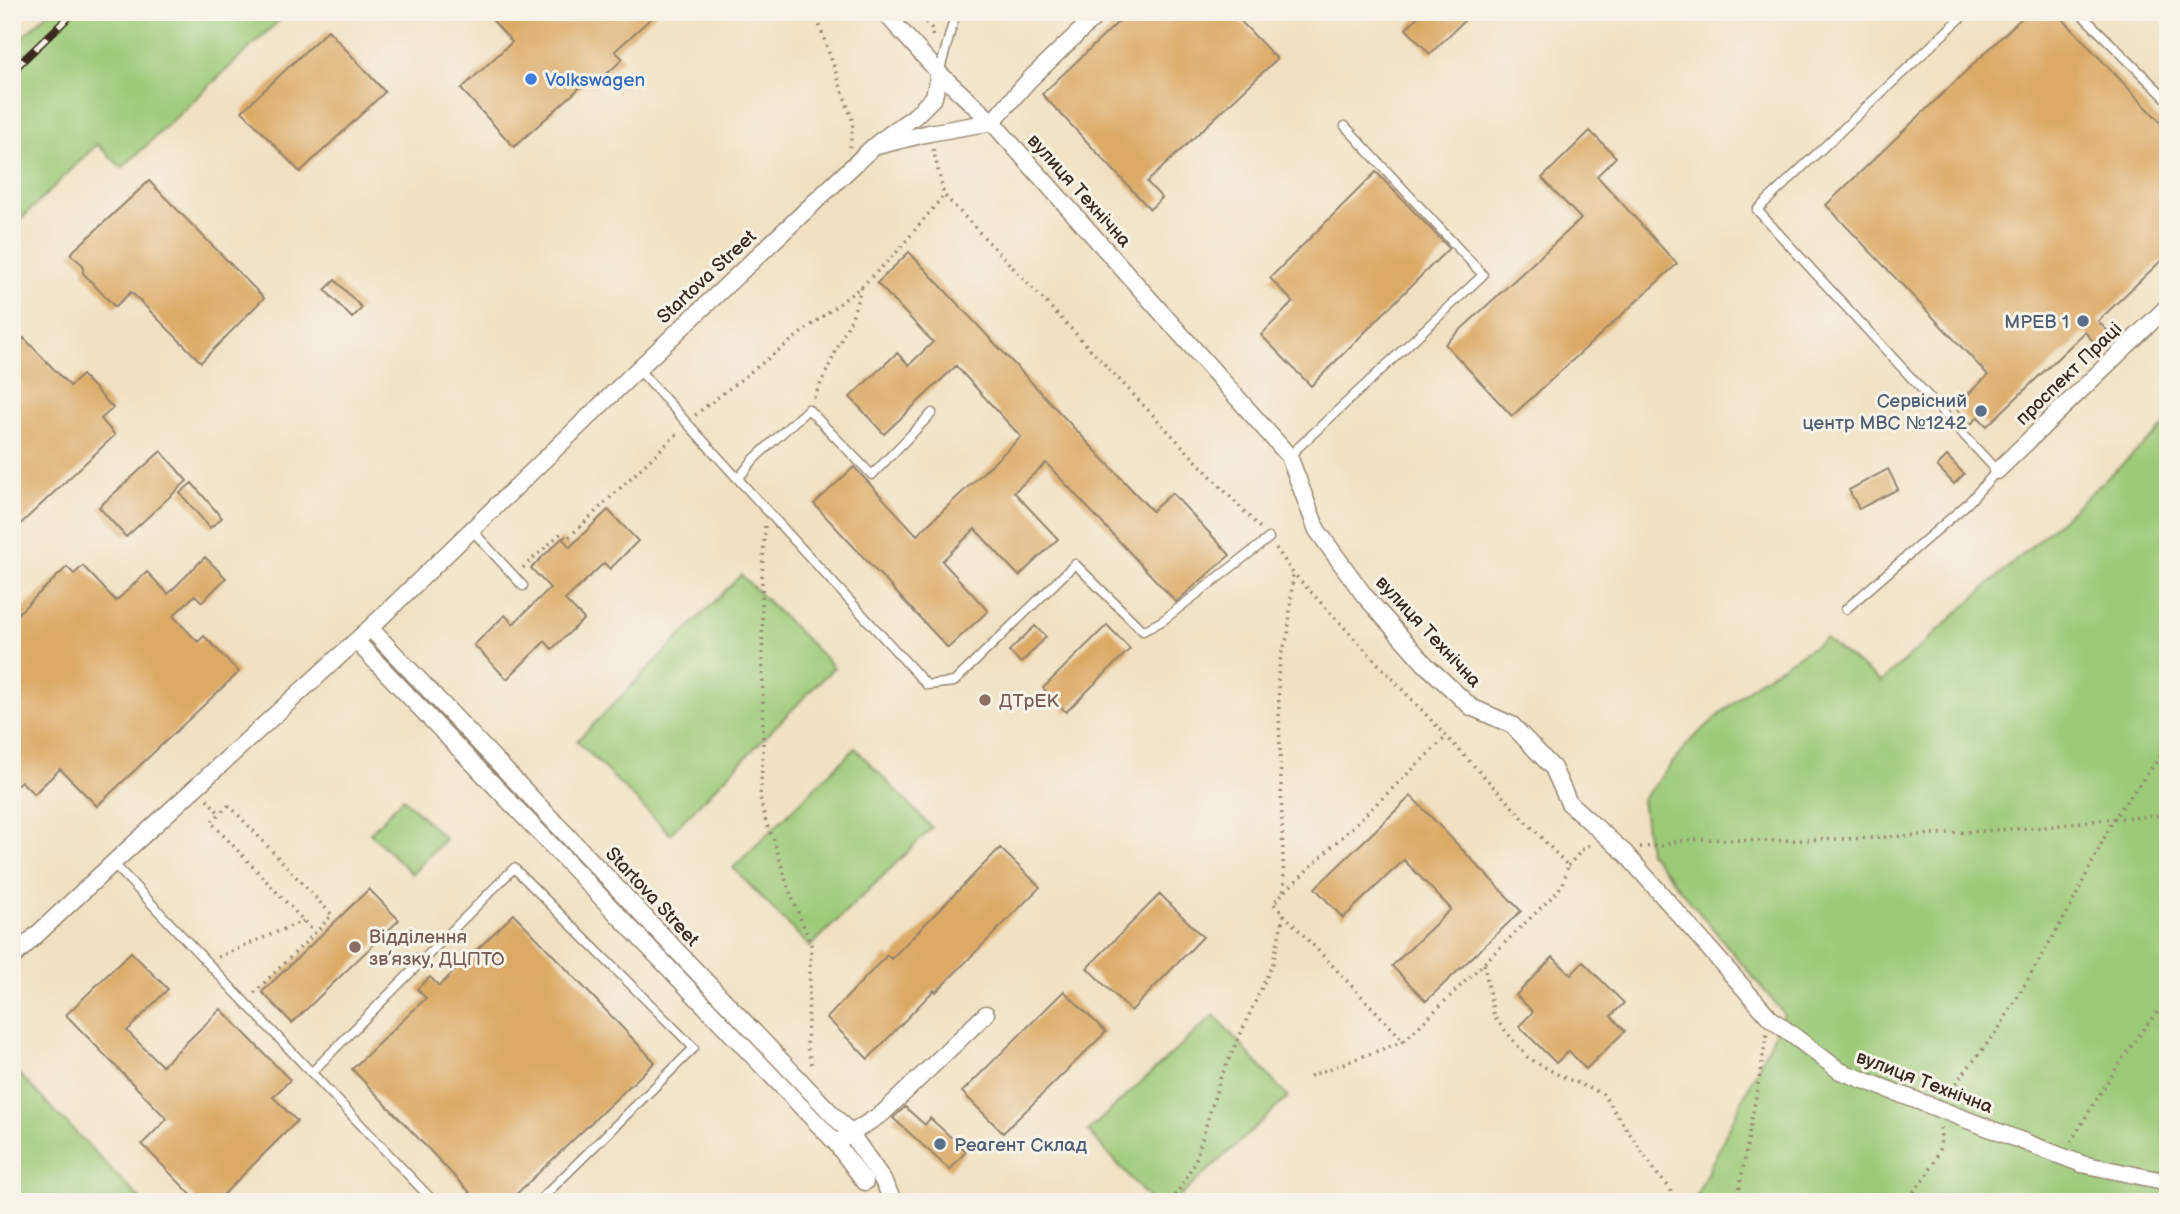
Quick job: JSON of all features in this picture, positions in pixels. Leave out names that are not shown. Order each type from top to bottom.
[{"type":"street","name":"вулиця Технічна","points":[[884,12],[939,73],[992,122],[1289,456],[1317,530],[1364,595],[1425,664],[1471,707],[1512,725],[1553,768],[1569,803],[1625,853],[1770,1018],[1840,1071],[2082,1164],[2168,1182]]},
{"type":"street","points":[[992,122],[1029,80],[1100,12]]},
{"type":"street","points":[[873,147],[915,116],[934,97],[939,73]]},
{"type":"street","name":"Startova Street","points":[[12,958],[370,628],[873,147],[929,132],[992,122]]},
{"type":"street","name":"проспект Праці","points":[[1997,471],[2168,306]]},
{"type":"street","name":"Startova Street","points":[[370,628],[851,1135],[881,1177],[894,1202]]},
{"type":"street","name":"Startova Street","points":[[356,641],[835,1142],[865,1182]]},
{"type":"street","points":[[835,1142],[883,1114],[986,1014]]},
{"type":"lane","points":[[939,73],[956,12]]},
{"type":"lane","points":[[1846,609],[1967,504],[1997,471],[1757,210],[1966,12]]},
{"type":"lane","points":[[2079,12],[2168,100]]},
{"type":"lane","points":[[1289,456],[1483,275],[1345,126]]},
{"type":"lane","points":[[638,369],[927,685],[954,682],[1075,564],[1143,631],[1162,621],[1269,538]]},
{"type":"lane","points":[[738,479],[754,459],[808,410],[872,475],[932,413]]},
{"type":"lane","points":[[471,529],[523,586]]},
{"type":"lane","points":[[113,863],[434,1202]]},
{"type":"lane","points":[[312,1072],[514,869],[694,1048],[538,1202]]},
{"type":"path","points":[[815,12],[853,122],[846,173]]},
{"type":"path","points":[[929,132],[944,195],[1269,538],[1293,573],[1568,866]]},
{"type":"path","points":[[514,576],[561,533],[567,539],[670,442],[686,423],[862,286],[896,253],[944,195]]},
{"type":"path","points":[[808,410],[852,317],[862,286]]},
{"type":"path","points":[[766,511],[762,576],[763,751],[760,797],[788,888],[811,944],[807,1047],[813,1068],[821,1077]]},
{"type":"path","points":[[1284,893],[1278,676],[1290,624],[1293,573]]},
{"type":"path","points":[[1404,1041],[1273,903],[1446,737]]},
{"type":"path","points":[[1904,1202],[1931,1168],[1943,1139],[1936,1108],[1998,1030],[2071,906],[2114,818],[2168,746]]},
{"type":"path","points":[[244,1003],[315,933],[332,915],[229,804],[211,822],[315,933]]},
{"type":"path","points":[[1625,853],[1634,847],[1664,846],[1673,842],[1699,839],[1765,841],[1871,838],[2045,827],[2114,818],[2168,817]]},
{"type":"path","points":[[1310,1076],[1404,1041],[1556,893],[1563,884],[1568,866],[1583,849],[1605,835]]},
{"type":"path","points":[[1172,1202],[1195,1162],[1220,1079],[1273,963],[1284,914]]},
{"type":"path","points":[[205,962],[303,921]]},
{"type":"path","points":[[1484,964],[1494,1017],[1528,1058],[1603,1094],[1657,1174],[1669,1187],[1675,1202]]},
{"type":"path","points":[[2062,1156],[2105,1085],[2168,999]]},
{"type":"path","points":[[1737,1202],[1770,1018]]},
{"type":"green space","points":[[49,12],[288,12],[122,168],[97,144],[12,228],[12,47]]},
{"type":"green space","points":[[2168,423],[2168,1202],[1693,1202],[1784,1014],[1649,852],[1642,800],[1692,739],[1758,681],[1825,639],[1881,682]]},
{"type":"green space","points":[[741,575],[834,667],[670,834],[577,741]]},
{"type":"green space","points":[[855,748],[932,828],[810,947],[733,868]]},
{"type":"green space","points":[[403,798],[445,839],[412,874],[370,833]]},
{"type":"green space","points":[[1214,1015],[1288,1097],[1174,1202],[1152,1202],[1088,1131]]},
{"type":"green space","points":[[12,1067],[143,1202],[12,1202]]},
{"type":"building","name":"Volkswagen","points":[[485,12],[658,12],[615,51],[623,59],[598,82],[593,76],[514,147],[461,89],[512,42]]},
{"type":"building","points":[[1129,12],[1232,12],[1277,59],[1147,182],[1162,198],[1150,209],[1042,94]]},
{"type":"building","points":[[1422,12],[1473,12],[1430,54],[1406,29]]},
{"type":"building","points":[[2028,12],[2056,12],[2168,130],[2168,254],[2098,321],[2113,337],[2100,349],[2085,332],[1987,426],[1978,417],[1971,424],[1955,407],[1988,375],[1826,205]]},
{"type":"building","points":[[328,30],[385,92],[300,172],[242,111]]},
{"type":"building","points":[[1590,131],[1616,157],[1597,176],[1677,264],[1512,416],[1445,344],[1581,219],[1542,178]]},
{"type":"building","points":[[1376,172],[1449,248],[1311,386],[1261,335],[1293,302],[1270,278]]},
{"type":"building","points":[[149,181],[264,298],[201,362],[131,292],[115,307],[83,273],[83,265],[70,254]]},
{"type":"building","points":[[909,252],[1152,511],[1172,493],[1230,555],[1176,602],[1046,463],[1014,492],[1058,539],[1019,576],[975,529],[942,561],[988,611],[948,648],[814,504],[854,467],[917,535],[1021,437],[956,366],[884,434],[850,397],[897,353],[909,365],[933,342],[877,283]]},
{"type":"building","points":[[335,280],[362,308],[352,318],[325,290]]},
{"type":"building","points":[[24,338],[70,386],[82,375],[113,408],[101,419],[115,435],[12,532],[12,349]]},
{"type":"building","points":[[161,451],[187,481],[126,537],[99,507]]},
{"type":"building","points":[[1947,456],[1964,474],[1954,484],[1937,466]]},
{"type":"building","points":[[1888,469],[1898,489],[1859,509],[1849,490]]},
{"type":"building","points":[[192,483],[222,518],[210,528],[180,493]]},
{"type":"building","points":[[608,510],[638,541],[610,569],[604,563],[565,600],[584,619],[552,649],[545,641],[507,679],[474,645],[505,615],[513,624],[550,588],[531,568],[562,538],[570,547]]},
{"type":"building","points":[[205,557],[226,578],[202,602],[195,595],[173,616],[198,642],[204,636],[239,672],[97,806],[60,769],[34,794],[21,781],[12,789],[12,619],[67,567],[74,574],[83,566],[116,601],[147,572],[168,594]]},
{"type":"building","points":[[1107,625],[1130,649],[1066,712],[1043,688]]},
{"type":"building","points":[[1035,626],[1046,637],[1021,663],[1009,651]]},
{"type":"building","points":[[1411,796],[1521,911],[1426,1001],[1392,966],[1451,909],[1404,860],[1343,918],[1315,888]]},
{"type":"building","points":[[1000,848],[1040,887],[936,992],[934,990],[868,1059],[827,1018],[887,955],[891,959]]},
{"type":"building","points":[[369,889],[399,920],[292,1023],[262,992]]},
{"type":"building","points":[[1160,894],[1203,937],[1131,1011],[1087,968]]},
{"type":"building","points":[[514,914],[655,1062],[508,1202],[479,1202],[352,1069],[426,998],[417,989],[430,977],[439,986]]},
{"type":"building","points":[[131,952],[168,989],[127,1031],[162,1066],[221,1009],[290,1080],[273,1097],[297,1121],[216,1202],[198,1202],[142,1144],[167,1119],[66,1015]]},
{"type":"building","points":[[1553,957],[1571,975],[1583,962],[1624,1003],[1611,1016],[1625,1031],[1586,1069],[1569,1051],[1556,1063],[1519,1026],[1533,1012],[1516,995]]},
{"type":"building","points":[[1064,991],[1106,1032],[1003,1133],[962,1092]]},
{"type":"building","name":"Реагент Склад","points":[[905,1107],[925,1125],[930,1118],[966,1151],[950,1170],[893,1118]]},
{"type":"railway","points":[[12,71],[74,12]]},
{"type":"place","name":"Volkswagen","points":[[531,79]]},
{"type":"place","name":"МРЕВ 1","points":[[2083,321]]},
{"type":"place","name":"Сервісний центр МВС №1242","points":[[1981,411]]},
{"type":"place","name":"ДТрЕК","points":[[985,700]]},
{"type":"place","name":"Відділення зв’язку, ДЦПТО","points":[[355,947]]},
{"type":"place","name":"Реагент Склад","points":[[940,1144]]}]
